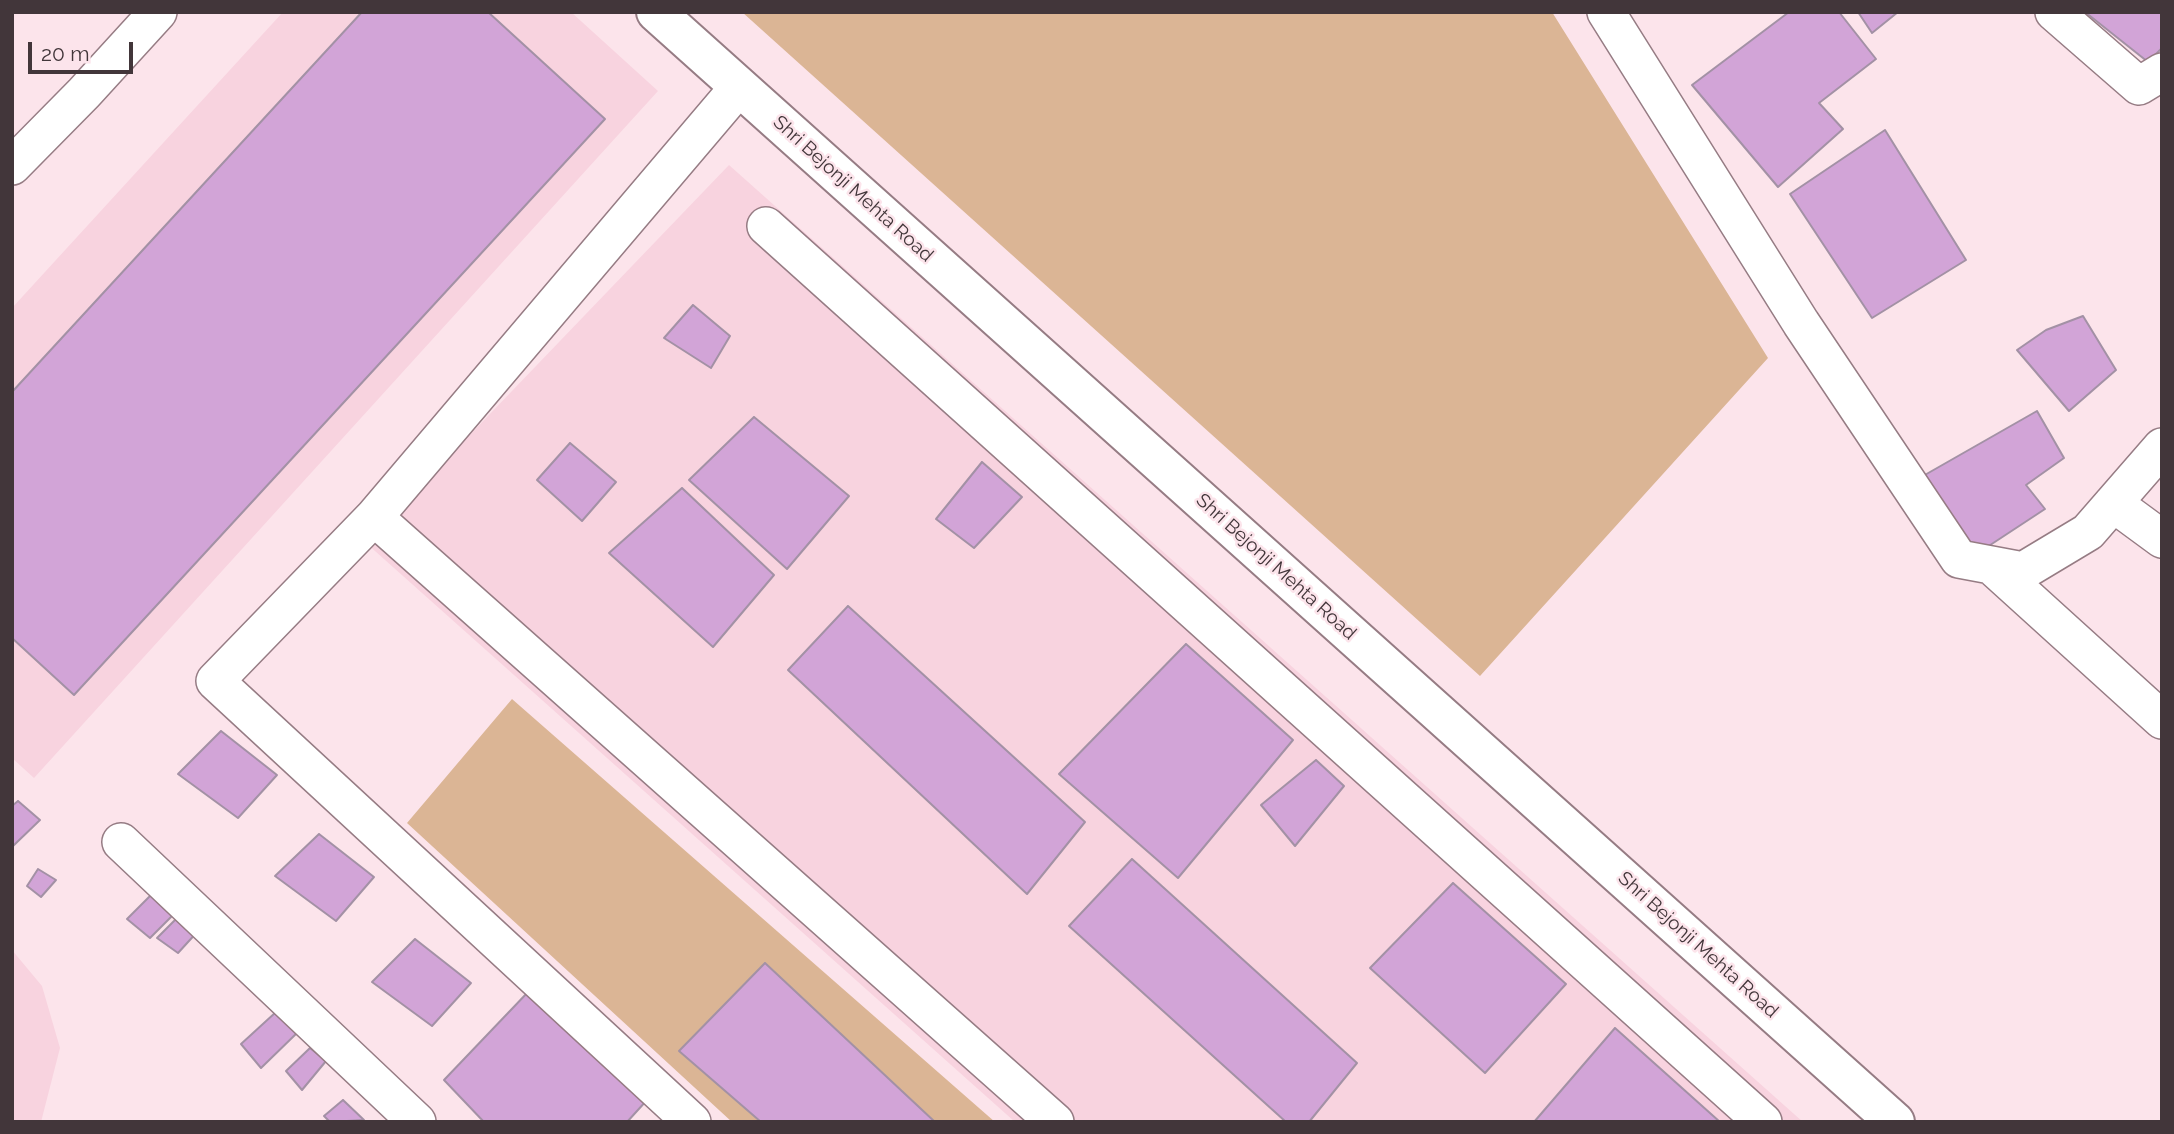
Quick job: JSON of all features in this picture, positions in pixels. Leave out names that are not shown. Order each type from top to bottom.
[{"type":"main road","name":"Shri Bejonji Mehta Road","points":[[656,12],[1878,1117]]},
{"type":"street","points":[[12,166],[158,12]]},
{"type":"street","points":[[1606,12],[1801,323],[1959,559],[2023,571],[2088,532],[2162,447]]},
{"type":"street","points":[[2054,12],[2139,86],[2162,72]]},
{"type":"street","points":[[692,1122],[215,681],[374,517],[739,87]]},
{"type":"street","points":[[766,226],[1763,1122]]},
{"type":"street","points":[[2113,503],[2162,539]]},
{"type":"street","points":[[374,517],[1055,1122]]},
{"type":"street","points":[[1991,565],[2162,720]]},
{"type":"street","points":[[121,842],[417,1122]]},
{"type":"shaded area","points":[[283,12],[571,12],[658,91],[34,778],[12,758],[12,308]]},
{"type":"shaded area","points":[[742,12],[1552,12],[1768,358],[1480,676]]},
{"type":"shaded area","points":[[729,165],[1803,1122],[1015,1122],[366,543]]},
{"type":"shaded area","points":[[512,699],[995,1122],[732,1122],[407,823]]},
{"type":"shaded area","points":[[12,950],[42,986],[60,1048],[41,1122],[12,1122]]},
{"type":"building","points":[[362,12],[488,12],[605,119],[74,695],[12,638],[12,392]]},
{"type":"building","points":[[1789,12],[1839,12],[1876,59],[1819,103],[1843,129],[1778,187],[1692,85]]},
{"type":"building","points":[[1858,12],[1898,12],[1872,33]]},
{"type":"building","points":[[2085,12],[2162,12],[2162,48],[2148,62]]},
{"type":"building","points":[[1885,130],[1966,260],[1872,318],[1790,194]]},
{"type":"building","points":[[693,305],[730,336],[711,368],[664,338]]},
{"type":"building","points":[[2083,316],[2116,370],[2069,411],[2017,350],[2046,330]]},
{"type":"building","points":[[2037,411],[2064,458],[2026,485],[2045,509],[1975,555],[1923,476]]},
{"type":"building","points":[[754,417],[849,496],[787,569],[689,480]]},
{"type":"building","points":[[570,443],[616,482],[582,521],[537,480]]},
{"type":"building","points":[[982,462],[1022,497],[974,548],[936,519]]},
{"type":"building","points":[[682,488],[774,575],[713,647],[609,553]]},
{"type":"building","points":[[848,606],[1085,822],[1027,894],[788,670]]},
{"type":"building","points":[[1186,644],[1293,740],[1178,878],[1059,774]]},
{"type":"building","points":[[221,731],[277,775],[238,818],[178,774]]},
{"type":"building","points":[[1316,760],[1344,786],[1295,846],[1261,805]]},
{"type":"building","points":[[18,801],[40,820],[12,847],[12,806]]},
{"type":"building","points":[[319,834],[374,877],[336,921],[275,876]]},
{"type":"building","points":[[1132,859],[1357,1063],[1309,1122],[1286,1122],[1069,926]]},
{"type":"building","points":[[38,869],[56,880],[41,897],[27,886]]},
{"type":"building","points":[[1453,883],[1566,984],[1485,1073],[1370,968]]},
{"type":"building","points":[[156,890],[178,910],[150,938],[127,919]]},
{"type":"building","points":[[182,913],[199,930],[178,953],[157,938]]},
{"type":"building","points":[[415,939],[471,983],[432,1026],[372,982]]},
{"type":"building","points":[[765,963],[935,1122],[761,1122],[679,1051]]},
{"type":"building","points":[[529,991],[647,1100],[627,1122],[484,1122],[444,1080]]},
{"type":"building","points":[[276,1012],[298,1032],[261,1068],[241,1044]]},
{"type":"building","points":[[1615,1028],[1720,1122],[1534,1122]]},
{"type":"building","points":[[310,1048],[326,1061],[302,1090],[286,1071]]},
{"type":"building","points":[[343,1100],[364,1120],[330,1122],[324,1116]]}]
